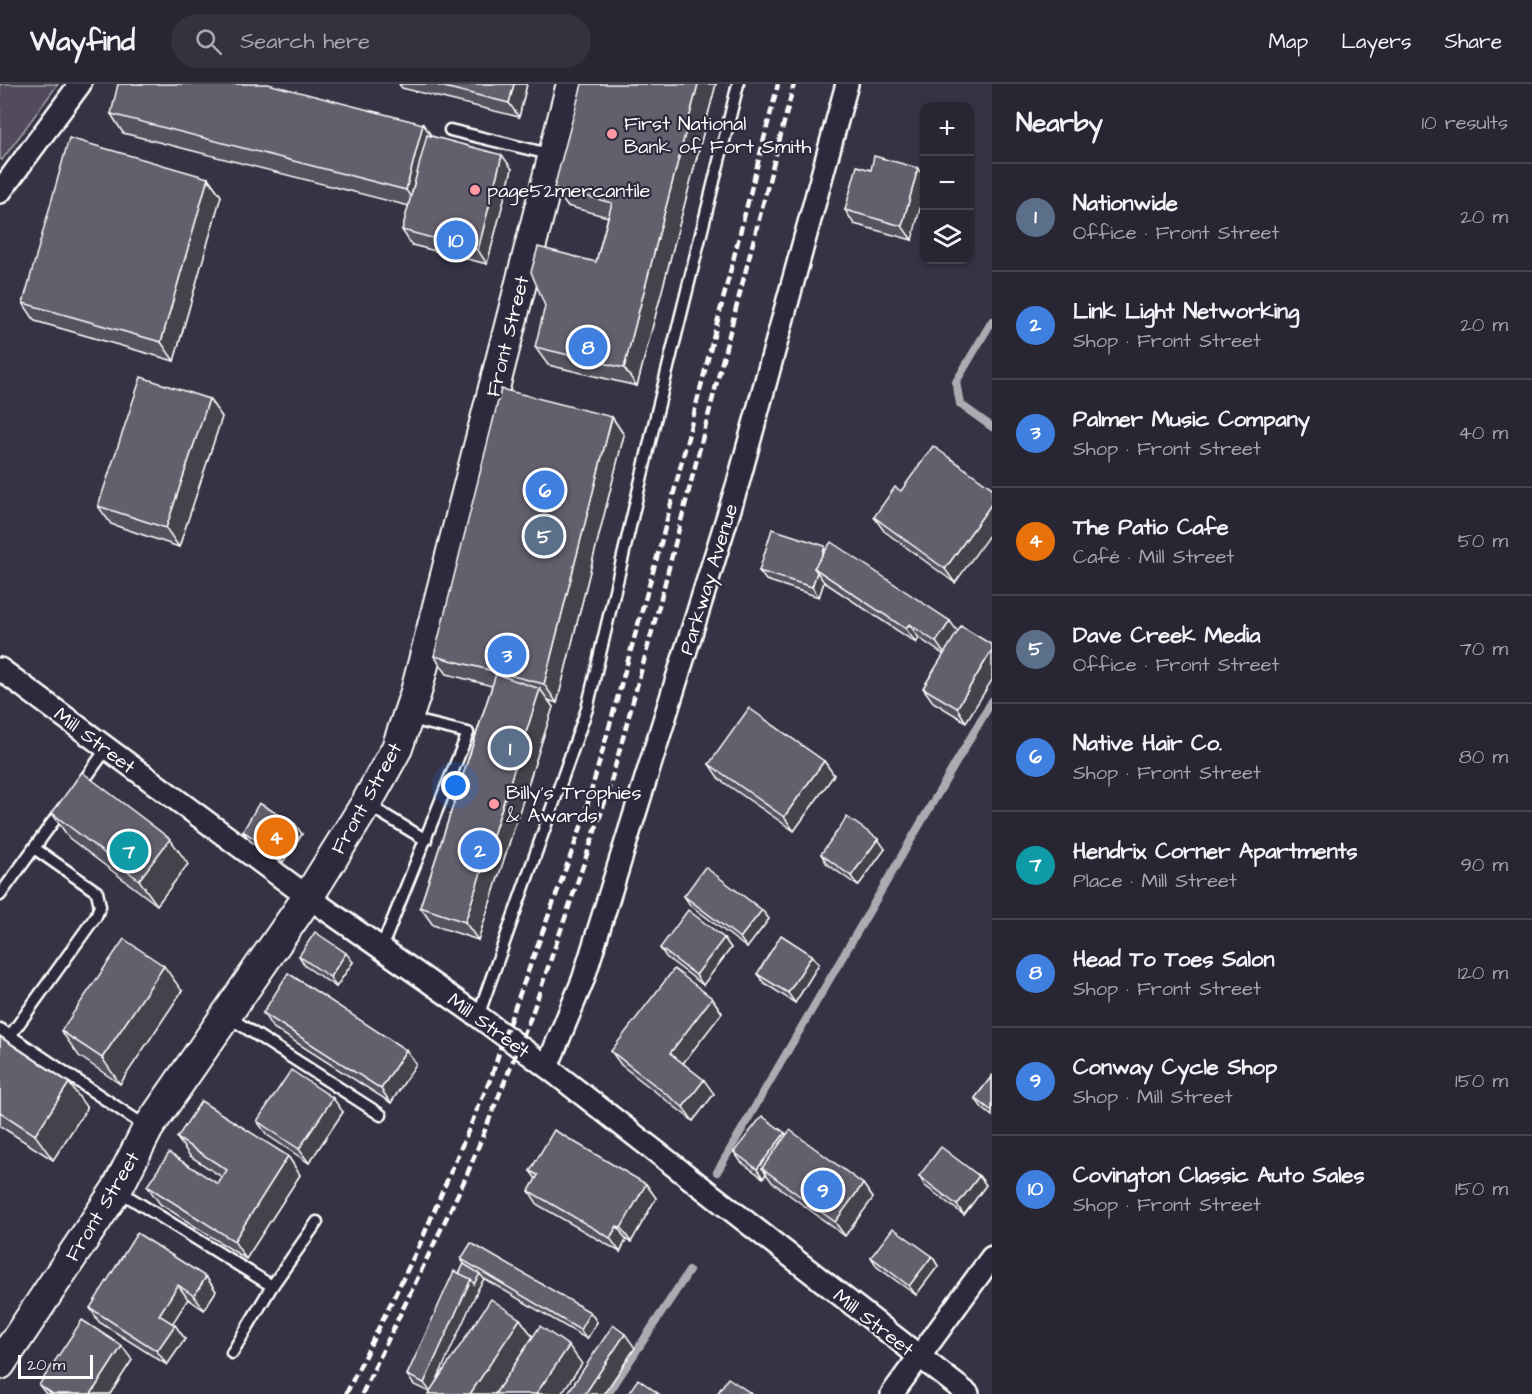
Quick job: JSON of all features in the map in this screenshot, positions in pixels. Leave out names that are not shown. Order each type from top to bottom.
[{"type":"street","points":[[0,192],[80,84]]},
{"type":"street","name":"Front Street","points":[[0,1364],[117,1189],[148,1128],[308,897],[366,804],[397,748],[416,692],[572,84]]},
{"type":"street","name":"Parkway Avenue","points":[[548,1067],[584,980],[738,483],[847,84]]},
{"type":"street","name":"Mill Street","points":[[0,669],[308,897],[548,1067],[968,1394]]},
{"type":"street","points":[[892,1394],[992,1257]]},
{"type":"lane","points":[[478,1017],[587,709],[738,84]]},
{"type":"lane","points":[[450,130],[553,155]]},
{"type":"lane","points":[[381,949],[468,733],[407,719]]},
{"type":"lane","points":[[0,895],[107,748]]},
{"type":"lane","points":[[366,804],[426,840]]},
{"type":"lane","points":[[10,1036],[96,916],[100,906],[97,892],[34,848]]},
{"type":"lane","points":[[226,1015],[381,1115]]},
{"type":"lane","points":[[0,1029],[148,1128]]},
{"type":"lane","points":[[117,1189],[272,1286]]},
{"type":"lane","points":[[232,1353],[272,1286],[317,1222]]},
{"type":"shaded area","points":[[0,84],[58,84],[2,160],[0,159]]},
{"type":"building","points":[[118,84],[268,84],[423,124],[406,190],[111,114]]},
{"type":"building","points":[[432,84],[514,84],[509,103]]},
{"type":"building","points":[[582,84],[698,84],[624,368],[535,347],[545,306],[531,272],[538,247],[596,262],[612,203],[554,188]]},
{"type":"building","points":[[427,135],[502,155],[478,250],[402,230]]},
{"type":"building","points":[[69,138],[208,178],[161,342],[23,303]]},
{"type":"building","points":[[874,156],[918,168],[902,226],[845,210],[857,166],[871,170]]},
{"type":"building","points":[[141,377],[209,399],[166,528],[98,506]]},
{"type":"building","points":[[501,389],[612,417],[544,684],[434,656]]},
{"type":"building","points":[[933,446],[992,488],[992,503],[945,569],[874,517],[895,487],[901,491]]},
{"type":"building","points":[[772,529],[825,546],[822,557],[814,568],[817,572],[812,587],[759,571]]},
{"type":"building","points":[[831,542],[950,621],[936,642],[909,624],[906,629],[814,568]]},
{"type":"building","points":[[961,626],[992,645],[992,650],[957,708],[923,688]]},
{"type":"building","points":[[496,674],[540,689],[465,922],[420,907]]},
{"type":"building","points":[[749,708],[824,761],[784,817],[709,764]]},
{"type":"building","points":[[82,772],[170,839],[139,880],[52,813]]},
{"type":"building","points":[[259,803],[295,824],[276,853],[243,831]]},
{"type":"building","points":[[847,817],[878,839],[851,876],[821,854]]},
{"type":"building","points":[[705,867],[762,910],[740,938],[684,896]]},
{"type":"building","points":[[688,910],[724,938],[696,975],[660,948]]},
{"type":"building","points":[[315,932],[346,953],[330,977],[299,956]]},
{"type":"building","points":[[781,935],[812,955],[788,993],[757,974]]},
{"type":"building","points":[[124,939],[164,966],[102,1058],[61,1031]]},
{"type":"building","points":[[674,969],[712,998],[670,1053],[704,1080],[683,1107],[611,1051]]},
{"type":"building","points":[[288,973],[406,1050],[381,1089],[263,1013]]},
{"type":"building","points":[[0,1037],[69,1083],[35,1135],[0,1112]]},
{"type":"building","points":[[291,1070],[333,1098],[299,1149],[257,1121]]},
{"type":"building","points":[[992,1076],[992,1111],[975,1098]]},
{"type":"building","points":[[201,1101],[288,1156],[234,1241],[147,1186],[169,1153],[218,1184],[227,1170],[177,1138]]},
{"type":"building","points":[[762,1116],[785,1133],[757,1169],[734,1152]]},
{"type":"building","points":[[554,1130],[646,1184],[621,1228],[617,1226],[610,1238],[529,1191],[538,1175],[530,1171]]},
{"type":"building","points":[[790,1130],[863,1184],[835,1222],[762,1168]]},
{"type":"building","points":[[941,1147],[979,1176],[957,1205],[919,1176]]},
{"type":"building","points":[[893,1228],[932,1256],[909,1286],[871,1257]]},
{"type":"building","points":[[137,1233],[206,1277],[194,1296],[178,1285],[159,1315],[175,1325],[157,1351],[90,1308]]},
{"type":"building","points":[[471,1243],[590,1312],[580,1330],[461,1259]]},
{"type":"building","points":[[464,1264],[480,1274],[474,1284],[471,1279],[459,1274]]},
{"type":"building","points":[[454,1271],[471,1279],[424,1383],[407,1375]]},
{"type":"building","points":[[491,1299],[520,1319],[470,1394],[428,1394]]},
{"type":"building","points":[[82,1320],[122,1346],[91,1394],[53,1394],[39,1385]]},
{"type":"building","points":[[613,1325],[625,1334],[585,1394],[567,1394]]},
{"type":"building","points":[[540,1326],[569,1346],[536,1394],[495,1394]]},
{"type":"building","points":[[728,1378],[752,1394],[717,1394]]},
{"type":"building","points":[[638,1379],[659,1394],[628,1394]]},
{"type":"waterway","points":[[992,321],[956,382],[960,404],[992,427]]},
{"type":"waterway","points":[[717,1172],[992,701]]},
{"type":"waterway","points":[[608,1394],[689,1271]]},
{"type":"railway","points":[[346,1394],[420,1244],[492,1075],[581,827],[661,543],[778,84]]},
{"type":"railway","points":[[362,1394],[466,1177],[532,1014],[607,796],[660,602],[794,84]]},
{"type":"place","name":"First National Bank of Fort Smith","points":[[612,134]]},
{"type":"place","name":"page52mercantile","points":[[475,190]]},
{"type":"place","name":"Covington Classic Auto Sales","points":[[456,240]]},
{"type":"place","name":"Head To Toes Salon","points":[[588,347]]},
{"type":"place","name":"Native Hair Co.","points":[[545,490]]},
{"type":"place","name":"Dave Creek Media","points":[[544,536]]},
{"type":"place","name":"Palmer Music Company","points":[[507,655]]},
{"type":"place","name":"Nationwide","points":[[510,748]]},
{"type":"place","name":"Billy's Trophies & Awards","points":[[494,804]]},
{"type":"place","name":"The Patio Cafe","points":[[276,837]]},
{"type":"place","name":"Link Light Networking","points":[[480,850]]},
{"type":"place","name":"Hendrix Corner Apartments","points":[[129,851]]},
{"type":"place","name":"Conway Cycle Shop","points":[[823,1190]]}]
